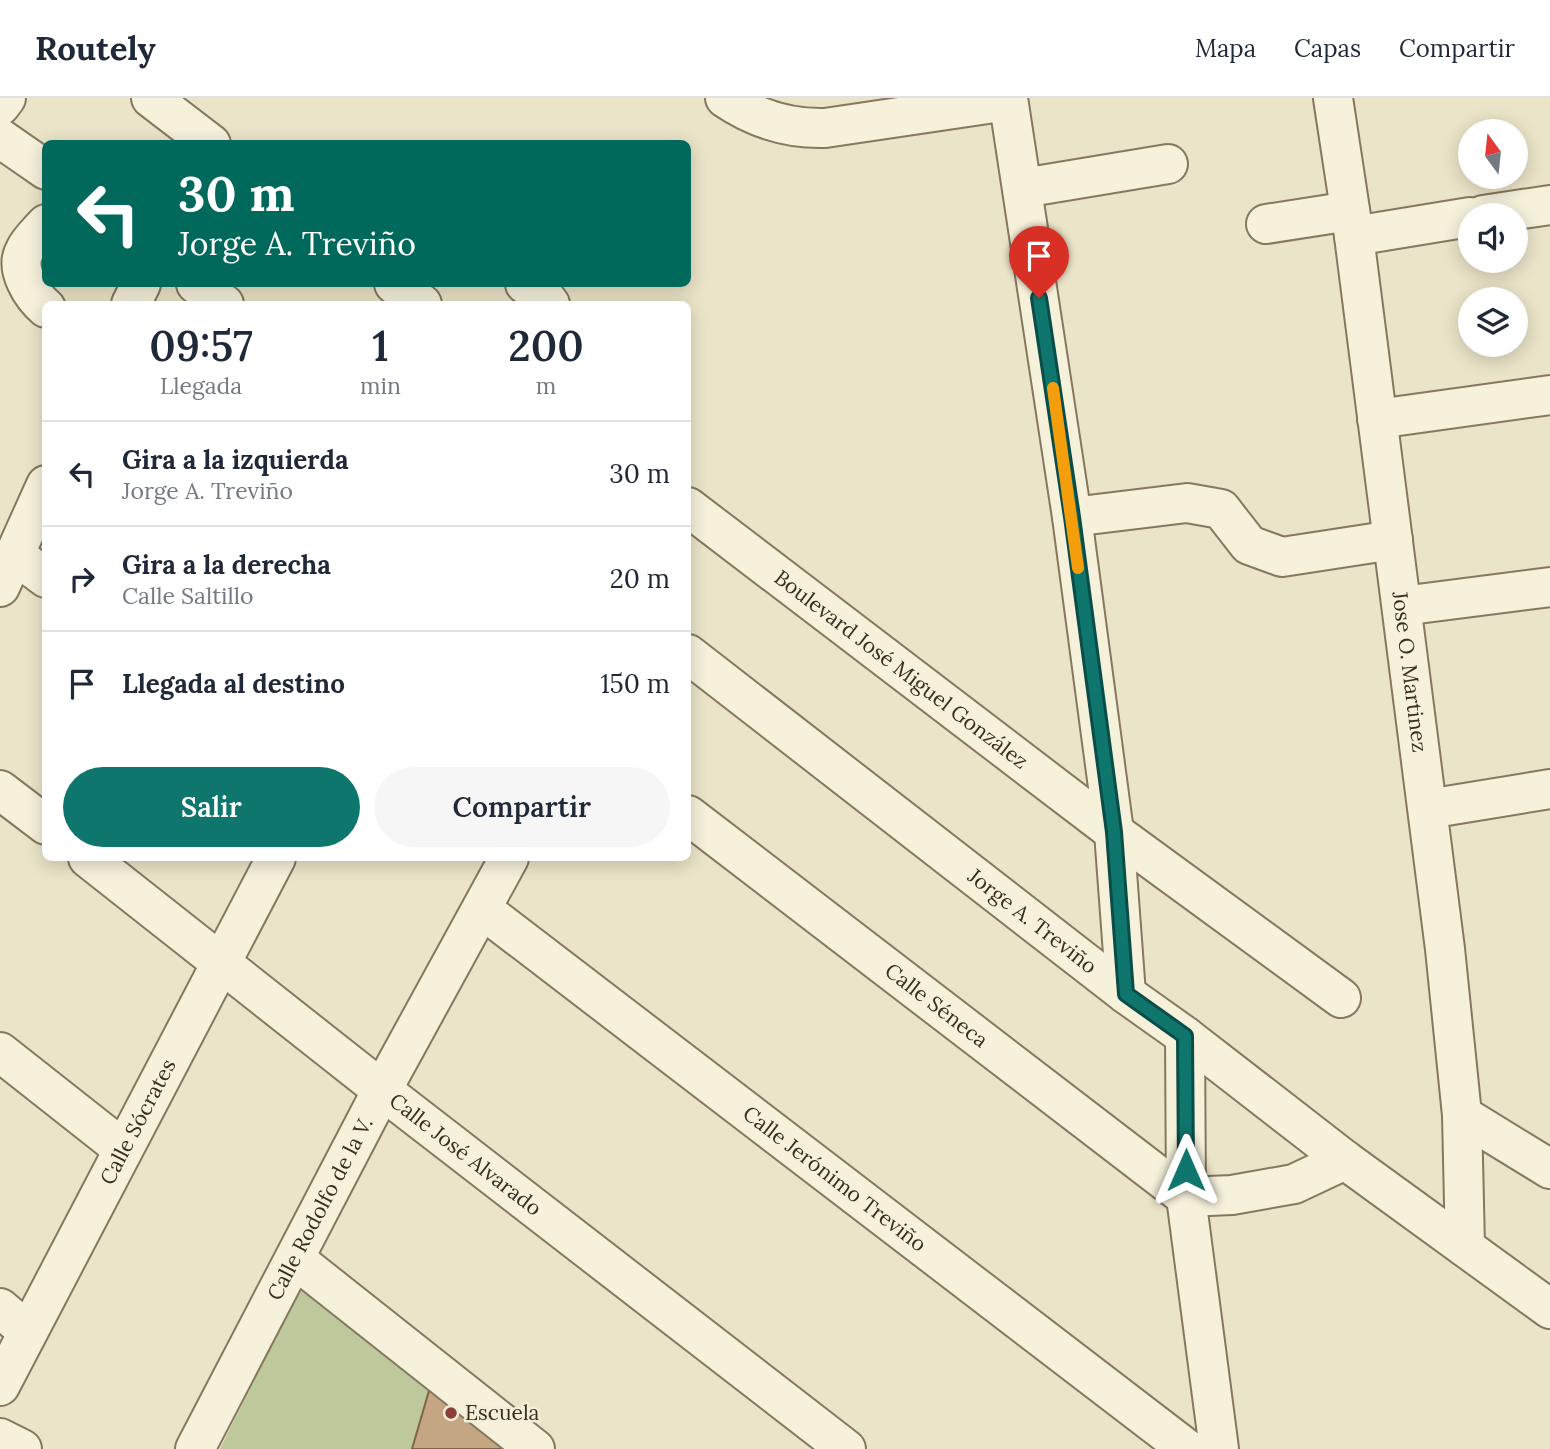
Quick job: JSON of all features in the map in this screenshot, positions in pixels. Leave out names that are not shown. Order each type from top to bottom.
[{"type":"street","points":[[0,106],[6,98]]},
{"type":"street","points":[[151,98],[206,140]]},
{"type":"street","points":[[725,98],[775,123],[799,129],[825,128],[1008,99],[1072,517],[1114,832],[1126,994]]},
{"type":"street","name":"Jose O. Martinez","points":[[1333,98],[1352,223],[1445,949],[1462,1115],[1465,1247]]},
{"type":"street","points":[[0,138],[42,167]]},
{"type":"street","points":[[1023,188],[1168,164]]},
{"type":"street","points":[[1528,208],[1550,205]]},
{"type":"street","points":[[1266,224],[1458,218]]},
{"type":"street","points":[[42,229],[24,250],[22,259],[32,295],[42,304]]},
{"type":"street","points":[[200,287],[220,301]]},
{"type":"street","points":[[398,287],[418,301]]},
{"type":"street","points":[[530,287],[548,301]]},
{"type":"street","points":[[1377,419],[1550,396]]},
{"type":"street","points":[[42,494],[7,571],[42,577]]},
{"type":"street","points":[[1072,517],[1187,503],[1221,509],[1249,545],[1282,557],[1393,540]]},
{"type":"street","name":"Boulevard José Miguel González","points":[[691,509],[1114,832],[1342,998]]},
{"type":"street","points":[[1402,606],[1550,587]]},
{"type":"street","name":"Jorge A. Treviño","points":[[691,656],[1126,994],[1185,1036],[1345,1160],[1550,1309]]},
{"type":"street","points":[[1428,809],[1550,789]]},
{"type":"street","points":[[0,790],[42,822]]},
{"type":"street","name":"Calle Séneca","points":[[691,817],[1186,1197]]},
{"type":"street","name":"Calle José Alvarado","points":[[92,861],[222,961],[382,1090],[846,1449]]},
{"type":"street","name":"Calle Sócrates","points":[[0,1386],[14,1320],[123,1149],[274,861]]},
{"type":"street","name":"Calle Rodolfo de la V.","points":[[195,1449],[382,1090],[507,861]]},
{"type":"street","name":"Calle Jerónimo Treviño","points":[[482,909],[1187,1449]]},
{"type":"street","points":[[1185,1036],[1186,1197],[1219,1449]]},
{"type":"street","points":[[0,1052],[123,1149]]},
{"type":"street","points":[[1462,1115],[1550,1169]]},
{"type":"street","points":[[1186,1197],[1232,1195],[1294,1184],[1345,1160]]},
{"type":"street","points":[[295,1259],[535,1449]]},
{"type":"street","points":[[0,1438],[22,1449]]},
{"type":"green space","points":[[303,1281],[433,1377],[412,1449],[220,1449]]},
{"type":"building","name":"Escuela","points":[[433,1377],[526,1449],[412,1449]]},
{"type":"slow traffic","points":[[1053,388],[1078,568]]},
{"type":"place","name":"Escuela","points":[[451,1413]]},
{"type":"route","points":[[1039,298],[1072,517],[1114,832],[1126,994],[1185,1036],[1186,1170]]}]
